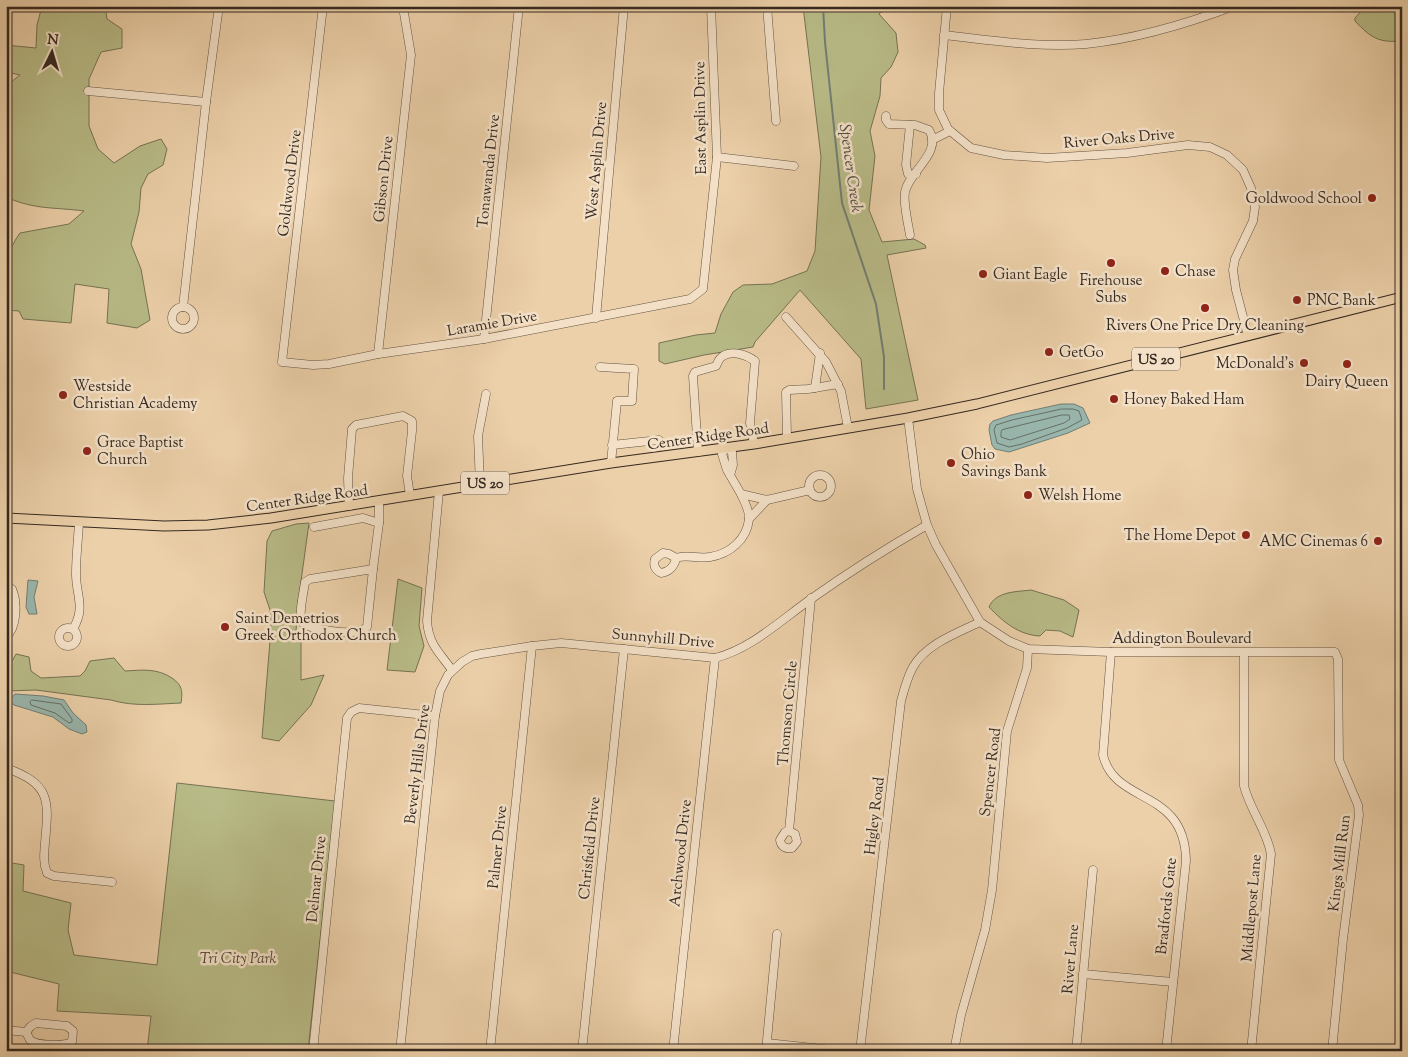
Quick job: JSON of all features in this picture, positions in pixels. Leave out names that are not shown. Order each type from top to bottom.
[{"type":"main road","name":"Center Ridge Road","points":[[6,518],[164,526],[208,525],[271,518],[611,463],[754,444],[908,418],[977,404],[1402,297]]},
{"type":"street","points":[[183,307],[206,102],[219,6]]},
{"type":"street","name":"Goldwood Drive","points":[[282,362],[323,6]]},
{"type":"street","name":"Gibson Drive","points":[[378,354],[411,55],[404,13],[405,6]]},
{"type":"street","name":"Tonawanda Drive","points":[[484,339],[519,6]]},
{"type":"street","name":"West Asplin Drive","points":[[596,318],[624,6]]},
{"type":"street","name":"East Asplin Drive","points":[[703,289],[717,158],[711,6]]},
{"type":"street","points":[[767,6],[776,121]]},
{"type":"street","name":"River Oaks Drive","points":[[947,6],[939,110],[950,131],[971,148],[1004,155],[1047,158],[1127,153],[1188,145],[1210,147],[1227,155],[1243,170],[1251,188],[1255,207],[1254,221],[1235,259],[1234,270],[1236,290],[1248,336]]},
{"type":"street","points":[[944,35],[1035,44],[1086,44],[1151,32],[1203,18],[1234,6]]},
{"type":"street","points":[[88,91],[206,102]]},
{"type":"street","points":[[886,116],[887,122],[890,124],[910,125],[929,130],[944,121]]},
{"type":"street","points":[[910,125],[906,165],[908,174],[916,174]]},
{"type":"street","points":[[910,235],[905,193],[907,186],[927,157],[933,144],[929,130]]},
{"type":"street","points":[[932,140],[950,131]]},
{"type":"street","points":[[717,158],[794,166]]},
{"type":"street","name":"Laramie Drive","points":[[282,362],[313,365],[329,364],[378,354],[484,339],[690,299],[703,289]]},
{"type":"street","points":[[786,317],[826,362],[838,384],[844,402],[848,428]]},
{"type":"street","points":[[815,388],[820,353]]},
{"type":"street","points":[[698,452],[693,376],[695,372],[716,366],[721,357],[726,354],[748,356],[755,360],[750,423],[754,444]]},
{"type":"street","points":[[600,367],[634,369],[632,401],[617,402],[611,463]]},
{"type":"street","points":[[787,438],[786,392],[789,390],[838,384]]},
{"type":"street","points":[[480,484],[478,436],[486,394]]},
{"type":"street","points":[[349,506],[348,478],[352,429],[356,425],[403,416],[412,421],[406,476],[410,495]]},
{"type":"street","points":[[908,418],[917,489],[927,525],[947,566],[980,622],[1028,650]]},
{"type":"street","points":[[612,445],[659,440]]},
{"type":"street","points":[[726,447],[722,454],[730,475],[746,506],[749,519]]},
{"type":"street","points":[[741,494],[759,500],[766,500],[810,490]]},
{"type":"street","points":[[439,491],[427,622],[428,635],[437,651],[452,670]]},
{"type":"street","points":[[676,558],[684,556],[708,557],[731,550],[741,540],[749,519],[766,500]]},
{"type":"street","points":[[373,569],[310,579],[305,582],[300,615],[302,622],[309,627],[335,631],[361,631],[367,627],[379,523],[379,501]]},
{"type":"street","points":[[314,527],[363,518],[379,523]]},
{"type":"street","points":[[73,629],[78,619],[80,602],[76,576],[79,523]]},
{"type":"street","name":"Sunnyhill Drive","points":[[452,670],[472,656],[561,643],[715,658],[739,650],[870,558],[927,525]]},
{"type":"street","points":[[6,587],[12,589],[16,610],[12,628],[6,637]]},
{"type":"street","name":"Thomson Circle","points":[[790,831],[812,598]]},
{"type":"street","name":"Higley Road","points":[[860,1051],[900,710],[906,682],[913,667],[928,651],[943,640],[980,622]]},
{"type":"street","name":"Palmer Drive","points":[[490,1051],[532,646]]},
{"type":"street","name":"Chrisfield Drive","points":[[582,1051],[624,649]]},
{"type":"street","name":"Addington Boulevard","points":[[1028,650],[1244,653],[1335,652]]},
{"type":"street","name":"Spencer Road","points":[[954,1051],[961,1015],[985,930],[992,890],[1007,731],[1028,668],[1028,650]]},
{"type":"street","name":"Bradfords Gate","points":[[1111,652],[1103,755],[1106,766],[1113,777],[1167,811],[1176,822],[1185,845],[1186,861],[1166,1051]]},
{"type":"street","name":"Kings Mill Run","points":[[1332,1051],[1343,939],[1359,815],[1358,805],[1339,760],[1338,659],[1335,652]]},
{"type":"street","name":"Middlepost Lane","points":[[1244,653],[1244,786],[1246,796],[1269,843],[1271,854],[1251,1051]]},
{"type":"street","name":"Archwood Drive","points":[[673,1051],[715,658]]},
{"type":"street","name":"Beverly Hills Drive","points":[[400,1051],[435,716],[440,691],[452,670]]},
{"type":"street","name":"Delmar Drive","points":[[313,1051],[346,723],[351,712],[359,708],[435,716]]},
{"type":"street","points":[[6,768],[22,774],[33,781],[44,792],[48,806],[44,858],[47,873],[54,876],[112,882]]},
{"type":"street","name":"River Lane","points":[[1076,1051],[1093,870]]},
{"type":"street","points":[[777,934],[766,1047],[840,1051]]},
{"type":"street","points":[[1083,974],[1173,982]]},
{"type":"street","points":[[36,1023],[67,1026],[73,1031],[74,1036],[72,1042],[68,1044],[36,1043],[30,1039],[26,1032],[36,1023]]},
{"type":"street","points":[[6,1030],[26,1032]]},
{"type":"green space","points":[[42,6],[105,6],[107,19],[122,29],[122,48],[101,52],[89,79],[89,126],[98,149],[114,163],[140,146],[161,139],[167,149],[163,165],[148,174],[141,188],[139,212],[131,244],[141,269],[150,320],[137,328],[107,323],[109,289],[75,284],[71,323],[23,319],[19,311],[6,310],[5,279],[7,261],[20,233],[69,224],[84,211],[36,206],[6,197],[6,86],[20,75],[6,72],[6,45],[36,48],[37,25]]},
{"type":"green space","points":[[803,6],[889,6],[879,14],[896,33],[898,52],[891,67],[881,78],[880,96],[870,131],[875,156],[869,210],[882,242],[914,239],[925,245],[926,248],[887,255],[918,400],[866,409],[861,359],[800,290],[755,342],[753,347],[665,364],[659,361],[659,343],[715,333],[721,314],[733,292],[743,285],[772,284],[807,271],[815,251],[821,157]]},
{"type":"green space","points":[[1366,6],[1402,6],[1402,41],[1381,40],[1361,27],[1355,21],[1355,18]]},
{"type":"green space","points":[[309,523],[296,631],[301,643],[301,680],[324,675],[311,705],[279,741],[262,738],[271,629],[271,613],[264,592],[267,541],[272,531],[296,524]]},
{"type":"green space","points":[[398,579],[422,588],[419,626],[424,646],[415,672],[387,670]]},
{"type":"green space","points":[[1031,590],[1064,600],[1079,610],[1073,637],[1060,631],[1046,630],[1040,636],[1025,633],[1006,623],[989,607],[1001,595]]},
{"type":"green space","points":[[16,654],[29,657],[31,671],[41,678],[80,676],[90,661],[114,658],[125,671],[155,671],[172,678],[181,689],[181,703],[137,704],[36,690],[6,691],[6,672]]},
{"type":"green space","name":"Tri City Park","points":[[177,783],[335,801],[308,1051],[147,1051],[151,1016],[57,1011],[59,984],[6,971],[6,862],[24,865],[23,891],[71,903],[68,930],[74,955],[157,965]]},
{"type":"water","points":[[1061,404],[1074,404],[1083,408],[1090,423],[1068,433],[1009,452],[995,449],[992,445],[989,430],[990,424],[993,421]]},
{"type":"water","points":[[28,580],[38,581],[34,597],[37,614],[29,614],[26,607]]},
{"type":"water","points":[[15,694],[64,700],[73,713],[86,725],[87,732],[82,734],[69,729],[53,717],[14,705],[10,700]]},
{"type":"waterway","name":"Spencer Creek","points":[[823,6],[842,203],[876,304],[884,357],[884,389]]},
{"type":"place","name":"Goldwood School","points":[[1372,198]]},
{"type":"place","name":"Firehouse Subs","points":[[1111,263]]},
{"type":"place","name":"Chase","points":[[1165,271]]},
{"type":"place","name":"Giant Eagle","points":[[983,274]]},
{"type":"place","name":"PNC Bank","points":[[1297,300]]},
{"type":"place","name":"Rivers One Price Dry Cleaning","points":[[1205,308]]},
{"type":"place","name":"GetGo","points":[[1049,352]]},
{"type":"place","name":"McDonald's","points":[[1304,363]]},
{"type":"place","name":"Dairy Queen","points":[[1347,364]]},
{"type":"place","name":"Westside Christian Academy","points":[[63,395]]},
{"type":"place","name":"Honey Baked Ham","points":[[1114,399]]},
{"type":"place","name":"Grace Baptist Church","points":[[87,451]]},
{"type":"place","name":"Ohio Savings Bank","points":[[951,463]]},
{"type":"place","name":"Welsh Home","points":[[1028,495]]},
{"type":"place","name":"The Home Depot","points":[[1246,535]]},
{"type":"place","name":"AMC Cinemas 6","points":[[1378,541]]},
{"type":"place","name":"Saint Demetrios Greek Orthodox Church","points":[[225,627]]}]
